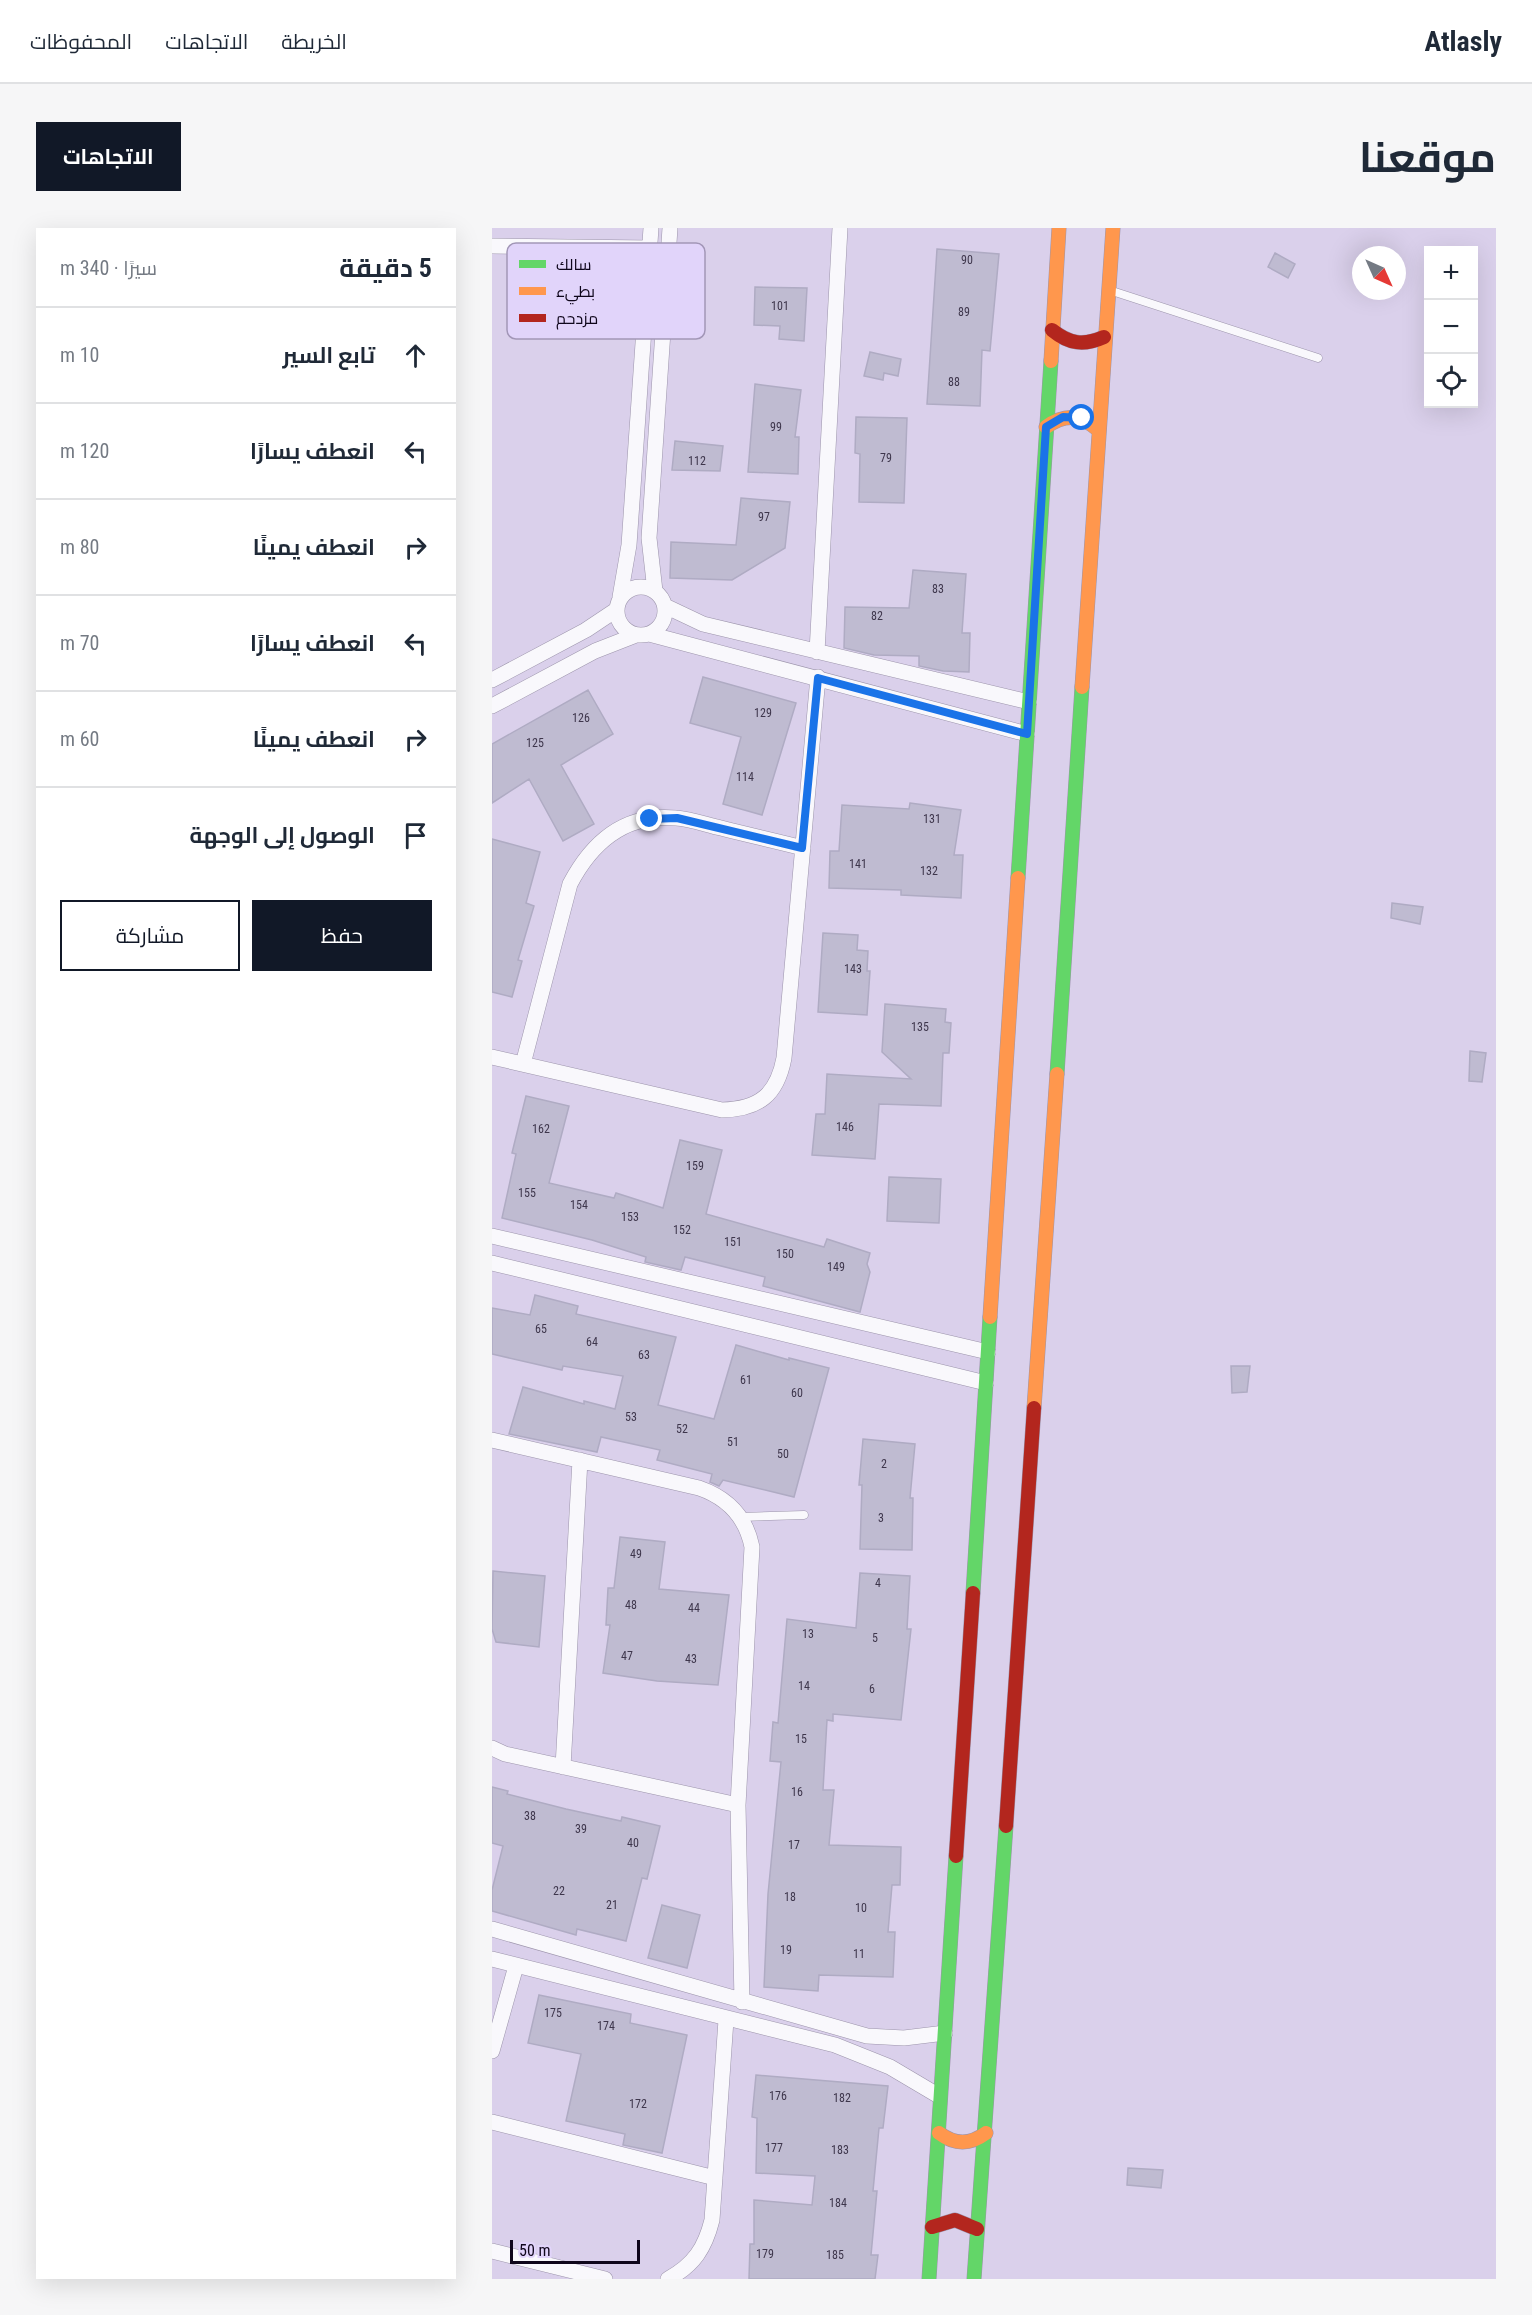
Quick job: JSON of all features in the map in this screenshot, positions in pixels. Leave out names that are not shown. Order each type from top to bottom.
[{"type":"street","points":[[650,243],[651,228]]},
{"type":"street","points":[[669,243],[670,228]]},
{"type":"street","points":[[817,652],[840,228]]},
{"type":"street","points":[[929,2279],[1059,228]]},
{"type":"street","points":[[974,2279],[986,2133],[1097,429],[1113,228]]},
{"type":"street","points":[[492,246],[507,246]]},
{"type":"street","points":[[1052,330],[1067,341],[1076,344],[1086,344],[1104,337]]},
{"type":"street","points":[[644,339],[629,545],[618,603],[621,626],[642,634],[1027,734]]},
{"type":"street","points":[[662,339],[649,538],[655,591],[665,606],[703,624],[1029,702]]},
{"type":"street","points":[[1046,427],[1054,420],[1072,416],[1090,422],[1097,429]]},
{"type":"street","points":[[492,680],[592,627],[633,587],[641,586],[655,591]]},
{"type":"street","points":[[492,706],[602,647],[655,631],[663,620],[665,606]]},
{"type":"street","points":[[492,1057],[722,1110],[740,1109],[758,1103],[771,1091],[781,1076],[784,1058],[818,678]]},
{"type":"street","points":[[523,1064],[570,884],[583,860],[601,840],[624,826],[641,821],[677,818],[802,848]]},
{"type":"street","points":[[492,1236],[988,1352]]},
{"type":"street","points":[[574,1282],[579,1256]]},
{"type":"street","points":[[492,1263],[986,1383]]},
{"type":"street","points":[[726,1318],[732,1292]]},
{"type":"street","points":[[492,1440],[699,1488],[716,1494],[741,1517],[749,1532],[752,1547],[738,1805],[742,2002]]},
{"type":"street","points":[[563,1767],[580,1460]]},
{"type":"street","points":[[492,1749],[505,1754],[738,1805]]},
{"type":"street","points":[[492,1929],[867,2036],[904,2038],[945,2034]]},
{"type":"street","points":[[492,1959],[855,2052],[890,2067],[939,2096]]},
{"type":"street","points":[[595,1985],[599,1961]]},
{"type":"street","points":[[492,2051],[516,1966]]},
{"type":"street","points":[[668,2279],[683,2271],[698,2257],[708,2239],[712,2220],[726,2020]]},
{"type":"street","points":[[492,2122],[715,2178]]},
{"type":"street","points":[[939,2133],[945,2139],[962,2144],[971,2142],[986,2133]]},
{"type":"street","points":[[932,2228],[955,2220],[977,2229]]},
{"type":"street","points":[[492,2251],[604,2279]]},
{"type":"lane","points":[[1108,290],[1318,358]]},
{"type":"lane","points":[[741,1517],[804,1515]]},
{"type":"building","points":[[937,249],[999,254],[990,351],[982,350],[980,406],[927,404]]},
{"type":"building","points":[[1275,253],[1295,264],[1288,278],[1268,267]]},
{"type":"building","points":[[755,287],[807,288],[804,341],[779,339],[780,326],[754,325]]},
{"type":"building","points":[[870,352],[901,359],[898,376],[884,373],[883,380],[864,376]]},
{"type":"building","points":[[755,384],[801,390],[795,437],[799,437],[798,474],[748,472]]},
{"type":"building","points":[[856,417],[907,418],[904,503],[859,502],[860,454],[855,453]]},
{"type":"building","points":[[675,441],[723,446],[720,471],[672,470]]},
{"type":"building","points":[[741,498],[790,502],[785,548],[732,580],[670,578],[671,542],[736,545]]},
{"type":"building","points":[[913,570],[966,574],[962,633],[970,633],[969,672],[943,671],[919,666],[919,656],[874,655],[844,648],[845,607],[909,608]]},
{"type":"building","points":[[703,677],[796,703],[762,815],[723,804],[741,737],[690,723]]},
{"type":"building","points":[[588,690],[613,734],[561,765],[594,824],[563,841],[529,779],[492,803],[492,744]]},
{"type":"building","points":[[910,803],[961,810],[954,855],[963,855],[961,898],[901,895],[901,890],[829,888],[830,851],[839,851],[842,805],[909,809]]},
{"type":"building","points":[[492,839],[540,852],[526,903],[534,906],[518,960],[522,961],[512,997],[492,992]]},
{"type":"building","points":[[1392,903],[1423,907],[1420,924],[1391,918]]},
{"type":"building","points":[[823,933],[858,935],[857,950],[868,951],[867,971],[870,971],[867,1015],[818,1012]]},
{"type":"building","points":[[885,1004],[946,1009],[945,1022],[951,1023],[949,1053],[943,1053],[941,1106],[879,1104],[875,1159],[812,1155],[816,1114],[825,1114],[827,1074],[911,1079],[882,1052]]},
{"type":"building","points":[[1470,1051],[1486,1053],[1482,1082],[1469,1081]]},
{"type":"building","points":[[526,1096],[569,1106],[549,1183],[614,1198],[616,1193],[663,1208],[680,1140],[722,1150],[706,1214],[824,1247],[827,1239],[870,1253],[867,1264],[870,1272],[860,1312],[763,1286],[765,1277],[685,1257],[681,1270],[645,1262],[646,1257],[592,1240],[502,1218],[516,1154],[512,1153]]},
{"type":"building","points":[[889,1177],[941,1179],[939,1223],[887,1221]]},
{"type":"building","points":[[535,1295],[578,1306],[576,1314],[676,1337],[658,1405],[714,1419],[736,1345],[789,1360],[789,1358],[829,1368],[794,1497],[723,1480],[719,1486],[710,1482],[712,1474],[657,1460],[660,1450],[601,1437],[597,1452],[509,1434],[523,1387],[584,1404],[584,1401],[615,1409],[623,1376],[563,1366],[562,1370],[492,1354],[492,1308],[530,1315]]},
{"type":"building","points":[[1231,1366],[1250,1366],[1247,1392],[1232,1393]]},
{"type":"building","points":[[863,1439],[915,1444],[910,1498],[913,1498],[912,1550],[860,1549],[862,1485],[859,1485]]},
{"type":"building","points":[[620,1537],[665,1542],[659,1589],[729,1595],[718,1685],[657,1681],[603,1673],[610,1625],[606,1625],[608,1588],[614,1588]]},
{"type":"building","points":[[493,1571],[545,1576],[539,1647],[496,1642],[492,1629]]},
{"type":"building","points":[[860,1573],[910,1576],[907,1629],[911,1629],[901,1720],[833,1714],[833,1721],[827,1720],[823,1790],[834,1790],[829,1845],[901,1847],[900,1885],[892,1885],[888,1932],[895,1932],[893,1977],[819,1975],[818,1991],[764,1987],[768,1894],[781,1762],[770,1761],[773,1722],[778,1723],[787,1619],[856,1628]]},
{"type":"building","points":[[492,1787],[508,1791],[507,1794],[566,1809],[621,1821],[622,1817],[660,1826],[647,1879],[642,1878],[626,1941],[577,1929],[576,1935],[492,1911],[492,1890],[503,1846],[492,1843]]},
{"type":"building","points":[[662,1905],[700,1915],[687,1968],[648,1958]]},
{"type":"building","points":[[539,1995],[631,2014],[630,2023],[687,2035],[662,2153],[623,2145],[625,2134],[566,2121],[581,2054],[528,2043]]},
{"type":"building","points":[[756,2075],[888,2086],[883,2128],[879,2128],[873,2191],[877,2191],[871,2255],[878,2255],[875,2279],[749,2279],[750,2244],[754,2244],[754,2200],[812,2205],[815,2176],[756,2173],[757,2118],[752,2117]]},
{"type":"building","points":[[1128,2168],[1163,2170],[1161,2188],[1127,2185]]},
{"type":"traffic: fast","points":[[1018,878],[1051,361]]},
{"type":"traffic: fast","points":[[1057,1074],[1082,687]]},
{"type":"traffic: fast","points":[[973,1593],[990,1317]]},
{"type":"traffic: fast","points":[[974,2279],[1006,1826]]},
{"type":"traffic: fast","points":[[929,2279],[956,1856]]},
{"type":"traffic: slow","points":[[1051,361],[1059,228]]},
{"type":"traffic: slow","points":[[1082,687],[1113,228]]},
{"type":"traffic: slow","points":[[1046,427],[1066,418],[1078,418],[1097,429]]},
{"type":"traffic: slow","points":[[990,1317],[1018,878]]},
{"type":"traffic: slow","points":[[1034,1408],[1057,1074]]},
{"type":"traffic: slow","points":[[939,2133],[951,2140],[962,2142],[974,2140],[986,2133]]},
{"type":"traffic: jam","points":[[1052,330],[1064,338],[1077,342],[1090,342],[1104,337]]},
{"type":"traffic: jam","points":[[1006,1826],[1034,1408]]},
{"type":"traffic: jam","points":[[956,1856],[973,1593]]},
{"type":"traffic: jam","points":[[932,2227],[955,2220],[977,2229]]},
{"type":"route","points":[[650,819],[677,818],[802,848],[818,678],[1027,734],[1046,427],[1054,420],[1063,417],[1082,418]]}]
